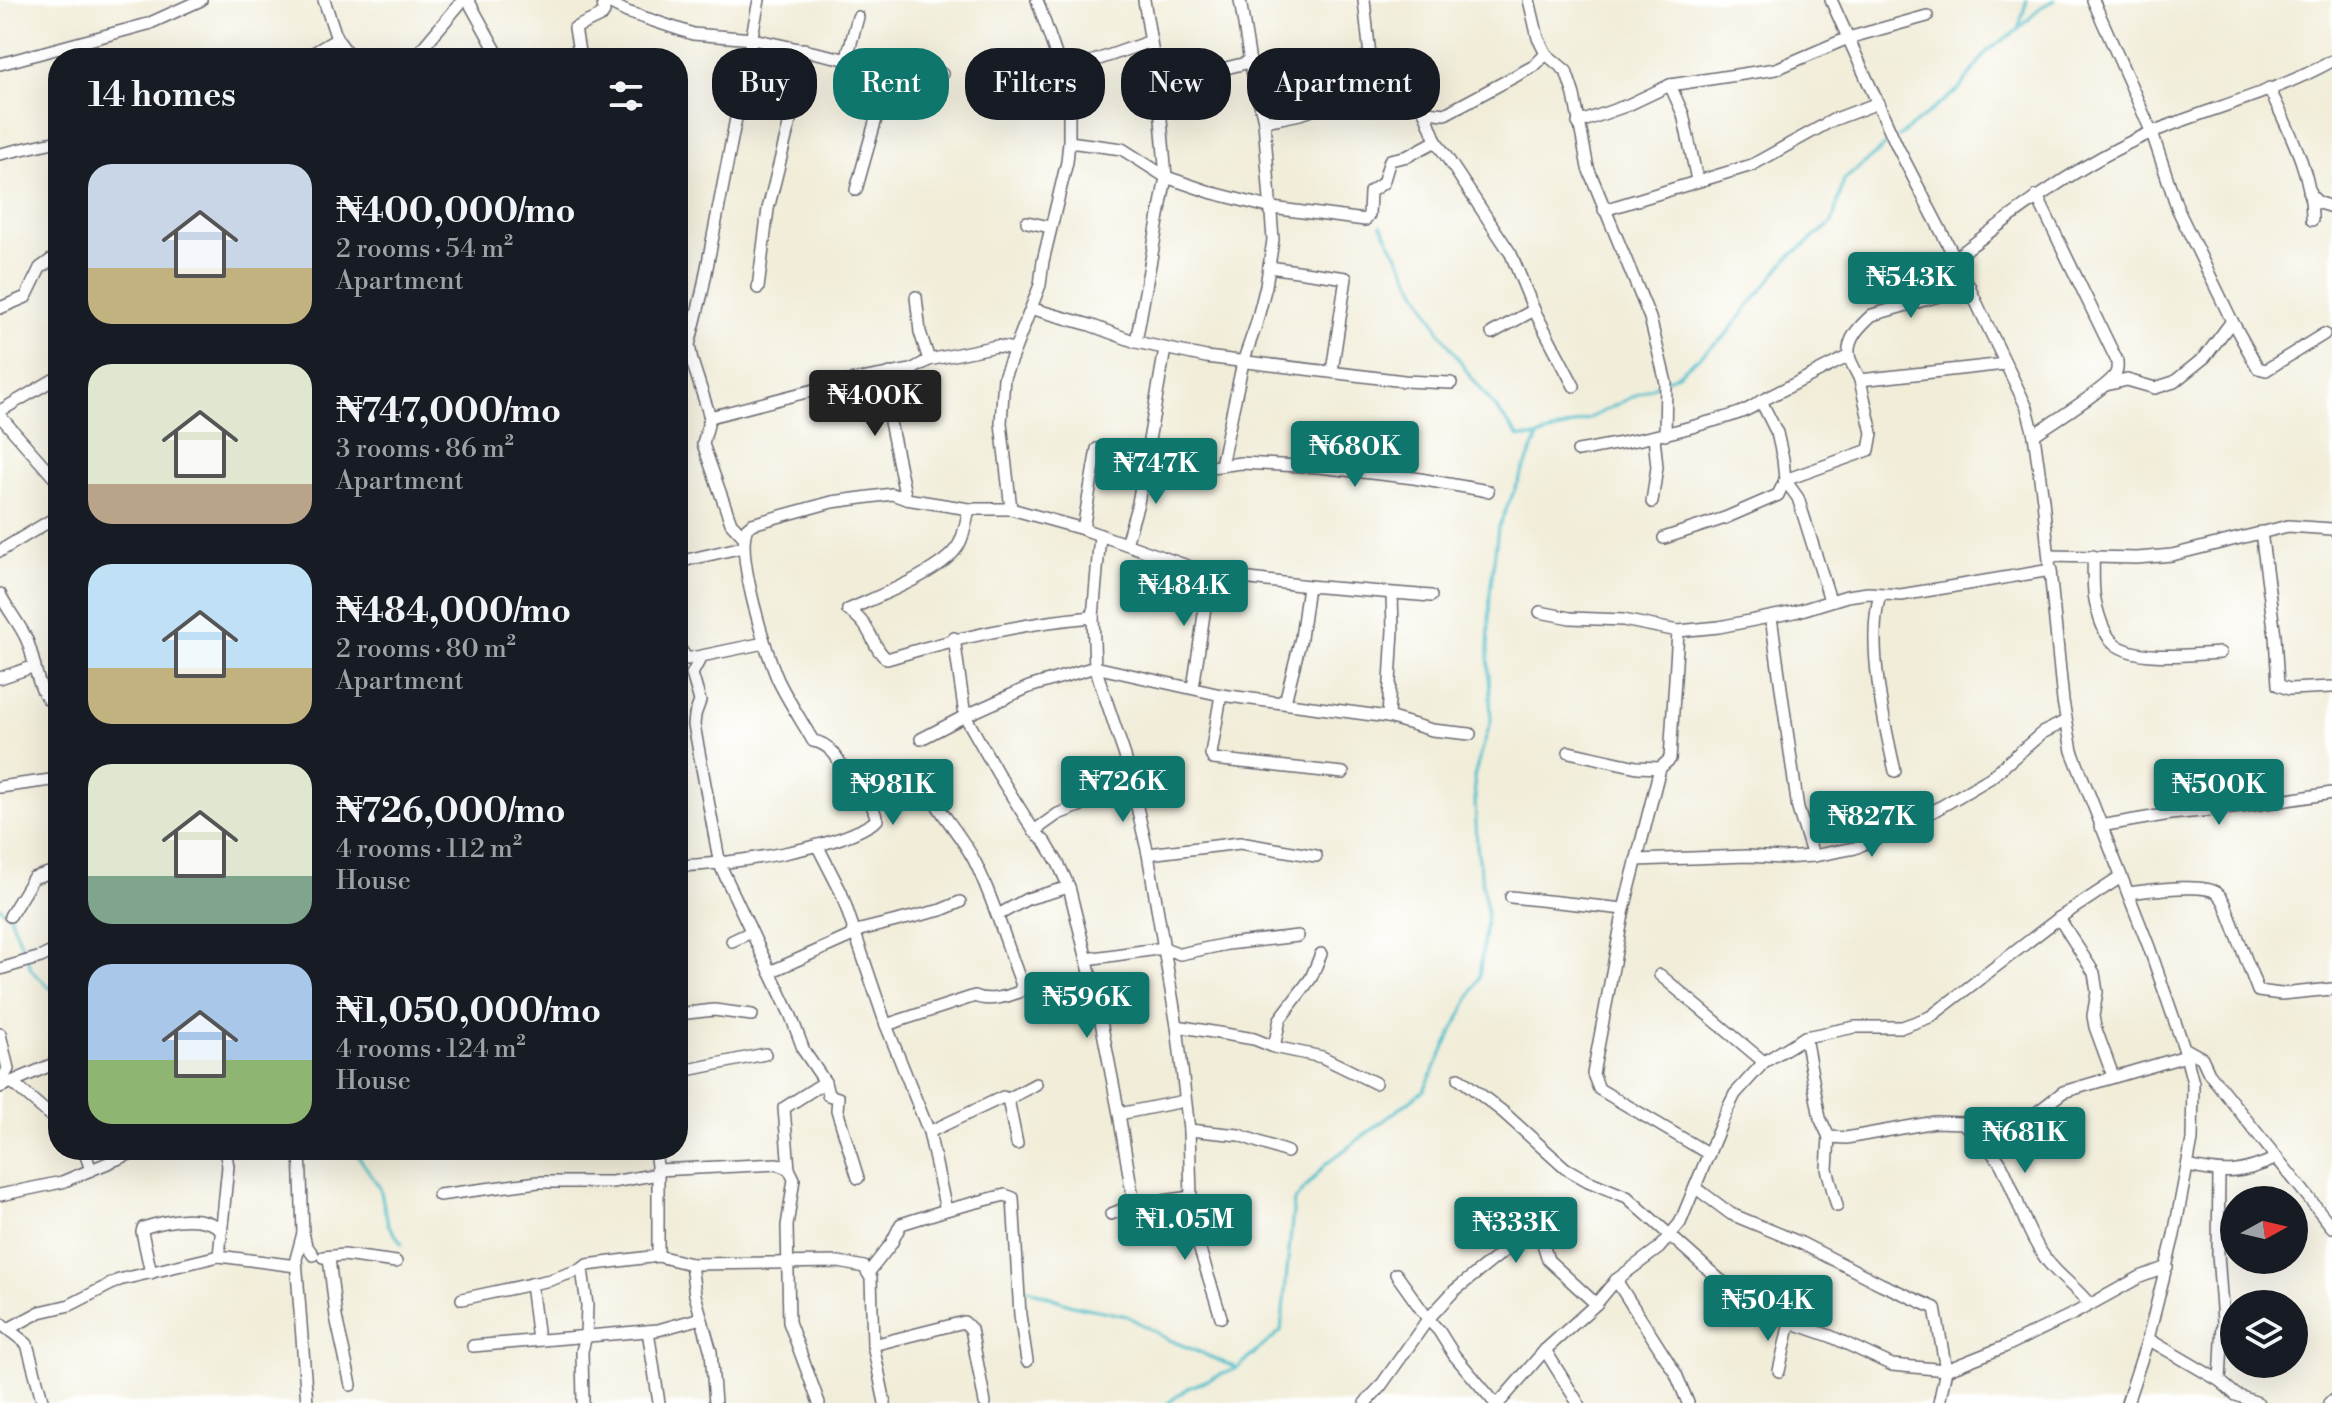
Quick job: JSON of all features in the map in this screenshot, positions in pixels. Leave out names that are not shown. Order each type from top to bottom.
[{"type":"street","points":[[59,48],[148,24],[201,0]]},
{"type":"street","points":[[324,0],[337,39],[344,48]]},
{"type":"street","points":[[423,48],[466,0],[494,48]]},
{"type":"street","points":[[603,0],[627,12],[693,34],[753,39],[799,48]]},
{"type":"street","points":[[578,48],[575,28],[602,15],[603,0]]},
{"type":"street","points":[[759,0],[702,293],[689,345],[710,417],[703,444],[731,523],[743,541],[764,643],[779,682],[813,741],[823,742],[831,748],[849,779],[865,783],[884,774],[895,783],[927,779],[925,784],[933,803],[974,859],[998,915],[1022,985],[1019,992],[982,1000],[975,996],[886,1025]]},
{"type":"street","points":[[1037,0],[1054,48]]},
{"type":"street","points":[[1144,0],[1152,48]]},
{"type":"street","points":[[1240,0],[1248,48]]},
{"type":"street","points":[[1364,0],[1369,48]]},
{"type":"street","points":[[1529,0],[1538,38],[1546,54],[1566,71],[1574,95],[1588,168],[1650,318],[1664,378],[1652,502]]},
{"type":"street","points":[[1831,0],[1898,148],[1970,287],[2027,408],[2034,435],[2050,556],[2066,721],[2080,774],[2128,893],[2185,1052],[2193,1083],[2194,1111],[2188,1166],[2167,1267],[2127,1403]]},
{"type":"street","points":[[2093,0],[2152,133],[2178,210],[2258,368],[2266,370],[2324,334]]},
{"type":"street","points":[[1578,123],[1628,105],[1670,85],[1776,69],[1848,38],[1927,16]]},
{"type":"street","points":[[850,48],[858,17]]},
{"type":"street","points":[[322,48],[337,39]]},
{"type":"street","points":[[1105,57],[1151,41]]},
{"type":"street","points":[[0,64],[48,51]]},
{"type":"street","points":[[1440,113],[1445,114],[1534,66],[1546,54]]},
{"type":"street","points":[[1955,258],[2037,196],[2099,157],[2332,61]]},
{"type":"street","points":[[1670,85],[1683,114],[1697,180]]},
{"type":"street","points":[[2269,88],[2292,139],[2309,194],[2312,220]]},
{"type":"street","points":[[1604,210],[1752,165],[1833,120],[1878,103]]},
{"type":"street","points":[[758,288],[768,209],[790,120]]},
{"type":"street","points":[[856,190],[876,120]]},
{"type":"street","points":[[1011,509],[1001,410],[1004,377],[1040,285],[1050,227],[1058,206],[1069,142],[1069,120]]},
{"type":"street","points":[[1136,342],[1166,177],[1161,120]]},
{"type":"street","points":[[1221,465],[1243,362],[1256,325],[1273,240],[1264,121],[1269,120]]},
{"type":"street","points":[[1429,120],[1436,141],[1511,254],[1534,310],[1574,386]]},
{"type":"street","points":[[1069,142],[1122,149],[1166,177],[1272,208],[1365,220],[1369,215],[1370,192],[1383,183],[1390,160],[1408,156],[1436,141]]},
{"type":"street","points":[[0,154],[48,143]]},
{"type":"street","points":[[2309,194],[2319,203],[2332,207]]},
{"type":"street","points":[[2034,435],[2115,376],[2117,361],[2037,196]]},
{"type":"street","points":[[1027,222],[1050,227]]},
{"type":"street","points":[[0,308],[26,297],[40,268],[48,262]]},
{"type":"street","points":[[1269,267],[1346,278],[1332,371]]},
{"type":"street","points":[[1778,495],[1785,480],[1869,450],[1872,433],[1860,380],[1849,356],[1851,340],[1862,324],[1872,315],[1970,287]]},
{"type":"street","points":[[916,297],[920,332],[929,360]]},
{"type":"street","points":[[1033,309],[1165,349],[1243,362],[1404,381],[1451,383]]},
{"type":"street","points":[[1492,333],[1534,310]]},
{"type":"street","points":[[2103,386],[2127,380],[2155,388],[2174,382],[2205,357],[2232,321]]},
{"type":"street","points":[[710,417],[911,370],[929,360],[997,346],[1014,349]]},
{"type":"street","points":[[1126,544],[1138,503],[1165,349]]},
{"type":"street","points":[[1578,451],[1660,436],[1751,408],[1849,356]]},
{"type":"street","points":[[1860,380],[2005,364]]},
{"type":"street","points":[[890,373],[890,422],[906,499]]},
{"type":"street","points":[[48,383],[0,414],[48,470]]},
{"type":"street","points":[[1761,401],[1777,433],[1785,480],[1798,498],[1830,600]]},
{"type":"street","points":[[1083,529],[1097,449]]},
{"type":"street","points":[[1145,458],[1204,468],[1241,463],[1319,467],[1414,478],[1488,491]]},
{"type":"street","points":[[743,541],[747,528],[752,524],[832,502],[892,494],[969,509],[1011,509],[1083,529],[1210,574],[1431,596]]},
{"type":"street","points":[[1664,538],[1725,518],[1778,495],[1798,498]]},
{"type":"street","points":[[969,509],[956,549],[912,582],[848,610],[860,617],[872,633],[880,653],[887,659],[954,638],[1093,617]]},
{"type":"street","points":[[0,551],[48,522]]},
{"type":"street","points":[[2050,556],[2137,558],[2172,555],[2288,526],[2332,529]]},
{"type":"street","points":[[2261,532],[2275,636],[2278,685],[2289,689],[2332,687]]},
{"type":"street","points":[[1100,535],[1093,617],[1095,667],[1125,756],[1148,854],[1177,1026],[1189,1130],[1191,1197],[1200,1250],[1221,1317]]},
{"type":"street","points":[[688,559],[743,541]]},
{"type":"street","points":[[2093,556],[2095,599],[2106,635],[2113,643],[2137,653],[2220,653]]},
{"type":"street","points":[[1540,612],[1570,618],[1623,620],[1678,631],[1771,617],[1868,593],[1901,595],[2051,570]]},
{"type":"street","points":[[1193,688],[1210,574]]},
{"type":"street","points":[[1282,701],[1286,698],[1301,638],[1308,586]]},
{"type":"street","points":[[0,594],[28,640],[48,699]]},
{"type":"street","points":[[1388,717],[1392,594]]},
{"type":"street","points":[[1880,595],[1875,609],[1876,643],[1883,719],[1895,771]]},
{"type":"street","points":[[1771,617],[1798,809],[1813,856]]},
{"type":"street","points":[[1678,631],[1670,759],[1660,768],[1624,909],[1593,1074],[1599,1089],[1709,1154]]},
{"type":"street","points":[[954,638],[965,716],[1034,831],[1046,843],[1069,887],[1119,1114],[1134,1205]]},
{"type":"street","points":[[688,659],[764,643]]},
{"type":"street","points":[[701,657],[692,674],[700,701],[694,725],[720,865],[804,1051],[825,1082],[828,1095],[838,1098],[837,1110],[858,1178]]},
{"type":"street","points":[[0,678],[35,666]]},
{"type":"street","points":[[921,739],[1029,687],[1095,667],[1221,695],[1388,717],[1432,730],[1470,734]]},
{"type":"street","points":[[1221,695],[1211,754],[1213,759],[1343,773]]},
{"type":"street","points":[[1636,860],[1813,856],[1855,848],[1925,816],[1990,778],[2042,733],[2066,721]]},
{"type":"street","points":[[1569,752],[1637,767],[1660,768]]},
{"type":"street","points":[[0,787],[48,780]]},
{"type":"street","points":[[688,866],[720,865],[817,845],[859,831],[877,820],[865,783]]},
{"type":"street","points":[[1034,831],[1058,814],[1131,786]]},
{"type":"street","points":[[2100,826],[2332,793]]},
{"type":"street","points":[[1148,854],[1240,843],[1316,856]]},
{"type":"street","points":[[817,845],[841,892],[886,1025],[929,1132],[946,1210]]},
{"type":"street","points":[[10,916],[33,878],[48,876]]},
{"type":"street","points":[[1396,1274],[1454,1355],[1497,1403],[1616,1280],[1659,1248],[1680,1223],[1735,1094],[1764,1062],[1805,1037],[1855,1027],[1902,1027],[1930,1017],[2059,918],[2121,877]]},
{"type":"street","points":[[998,915],[1027,899],[1069,887]]},
{"type":"street","points":[[2128,893],[2169,889],[2208,889],[2217,893],[2225,904],[2258,991],[2281,994],[2332,989]]},
{"type":"street","points":[[1511,897],[1624,909]]},
{"type":"street","points":[[770,972],[853,934],[960,902]]},
{"type":"street","points":[[2059,918],[2094,973],[2097,992],[2093,1016],[2095,1027],[2113,1076]]},
{"type":"street","points":[[732,941],[751,932]]},
{"type":"street","points":[[1087,959],[1164,948],[1180,954],[1227,944],[1298,936]]},
{"type":"street","points":[[0,969],[48,954]]},
{"type":"street","points":[[1274,1047],[1280,1019],[1311,978],[1321,954]]},
{"type":"street","points":[[1660,975],[1764,1062]]},
{"type":"street","points":[[688,1013],[714,1010],[752,1015]]},
{"type":"street","points":[[1177,1026],[1254,1039],[1274,1047],[1322,1057],[1375,1083]]},
{"type":"street","points":[[0,1034],[8,1069],[7,1084]]},
{"type":"street","points":[[1805,1037],[1820,1118],[1829,1137],[1827,1169],[1837,1206]]},
{"type":"street","points":[[2024,1128],[2053,1097],[2185,1052],[2202,1058],[2209,1073],[2332,1227]]},
{"type":"street","points":[[688,1070],[765,1054]]},
{"type":"street","points":[[7,1084],[48,1066]]},
{"type":"street","points":[[1459,1078],[1503,1112],[1565,1168],[1627,1197],[1720,1280],[1790,1322],[1830,1336],[1892,1365],[1946,1370],[2004,1347],[2140,1277],[2167,1267]]},
{"type":"street","points":[[819,1403],[789,1322],[787,1226],[794,1179],[789,1169],[784,1108],[825,1082]]},
{"type":"street","points":[[7,1084],[48,1114]]},
{"type":"street","points":[[929,1132],[1000,1097],[1008,1099],[1036,1084]]},
{"type":"street","points":[[1008,1099],[1017,1144]]},
{"type":"street","points":[[1119,1114],[1184,1101]]},
{"type":"street","points":[[1829,1137],[1846,1138],[1935,1122],[1963,1123],[1999,1160],[2033,1238],[2046,1260],[2076,1287],[2089,1304]]},
{"type":"street","points":[[1189,1130],[1239,1135],[1287,1152]]},
{"type":"street","points":[[2188,1166],[2219,1174],[2261,1165],[2277,1158]]},
{"type":"street","points":[[88,1160],[91,1170]]},
{"type":"street","points":[[0,1195],[62,1182],[115,1160]]},
{"type":"street","points":[[219,1256],[227,1160]]},
{"type":"street","points":[[300,1160],[303,1233],[313,1255]]},
{"type":"street","points":[[656,1160],[658,1256]]},
{"type":"street","points":[[439,1195],[538,1182],[612,1182],[658,1172],[777,1164],[789,1169]]},
{"type":"street","points":[[2219,1174],[2218,1254],[2223,1322],[2220,1381]]},
{"type":"street","points":[[1696,1188],[1731,1214],[1801,1243],[1881,1284],[1930,1304],[1938,1315],[1946,1370],[1939,1403]]},
{"type":"street","points":[[885,1403],[873,1345],[869,1272],[891,1244],[901,1224],[946,1210],[1005,1195],[1013,1198],[1020,1315],[1027,1361]]},
{"type":"street","points":[[1111,1214],[1134,1205],[1191,1197]]},
{"type":"street","points":[[151,1273],[143,1228],[160,1223],[203,1219],[221,1229]]},
{"type":"street","points":[[1365,1403],[1428,1319],[1454,1291],[1524,1235],[1534,1232],[1541,1237],[1548,1260],[1596,1304]]},
{"type":"street","points":[[303,1233],[296,1262],[307,1403]]},
{"type":"street","points":[[4,1326],[40,1312],[70,1305],[119,1280],[219,1256],[296,1262],[313,1255],[329,1258],[344,1255],[396,1262]]},
{"type":"street","points":[[462,1299],[531,1284],[587,1265],[658,1256],[691,1264],[839,1262],[864,1267],[869,1272]]},
{"type":"street","points":[[329,1258],[336,1317],[351,1385]]},
{"type":"street","points":[[691,1264],[711,1352],[715,1403]]},
{"type":"street","points":[[582,1269],[587,1305],[582,1351],[583,1403]]},
{"type":"street","points":[[1616,1280],[1676,1374],[1688,1403]]},
{"type":"street","points":[[531,1284],[538,1340]]},
{"type":"street","points":[[473,1346],[648,1331],[701,1318]]},
{"type":"street","points":[[873,1345],[964,1322],[971,1329],[985,1403]]},
{"type":"street","points":[[1779,1371],[1790,1322]]},
{"type":"street","points":[[4,1326],[27,1344],[43,1403]]},
{"type":"street","points":[[648,1331],[659,1403]]},
{"type":"street","points":[[2148,1339],[2220,1381],[2236,1395],[2258,1403]]},
{"type":"street","points":[[1545,1350],[1578,1403]]},
{"type":"waterway","points":[[1899,136],[1959,89],[1988,50],[2018,30],[2027,0]]},
{"type":"waterway","points":[[2021,27],[2041,7],[2055,0]]},
{"type":"waterway","points":[[1168,1403],[1188,1388],[1237,1368],[1281,1331],[1294,1201],[1326,1164],[1424,1090],[1479,978],[1487,914],[1477,846],[1474,776],[1491,721],[1488,651],[1490,592],[1498,528],[1538,437],[1588,419],[1678,374],[1725,336],[1787,259],[1832,223],[1844,180],[1886,145]]},
{"type":"waterway","points":[[1381,225],[1442,335],[1468,373],[1519,437],[1538,437]]},
{"type":"waterway","points":[[0,907],[10,916],[32,971],[48,986]]},
{"type":"waterway","points":[[361,1160],[380,1188],[388,1224],[402,1244]]},
{"type":"waterway","points":[[1022,1287],[1072,1305],[1127,1316],[1167,1339],[1237,1368]]}]
